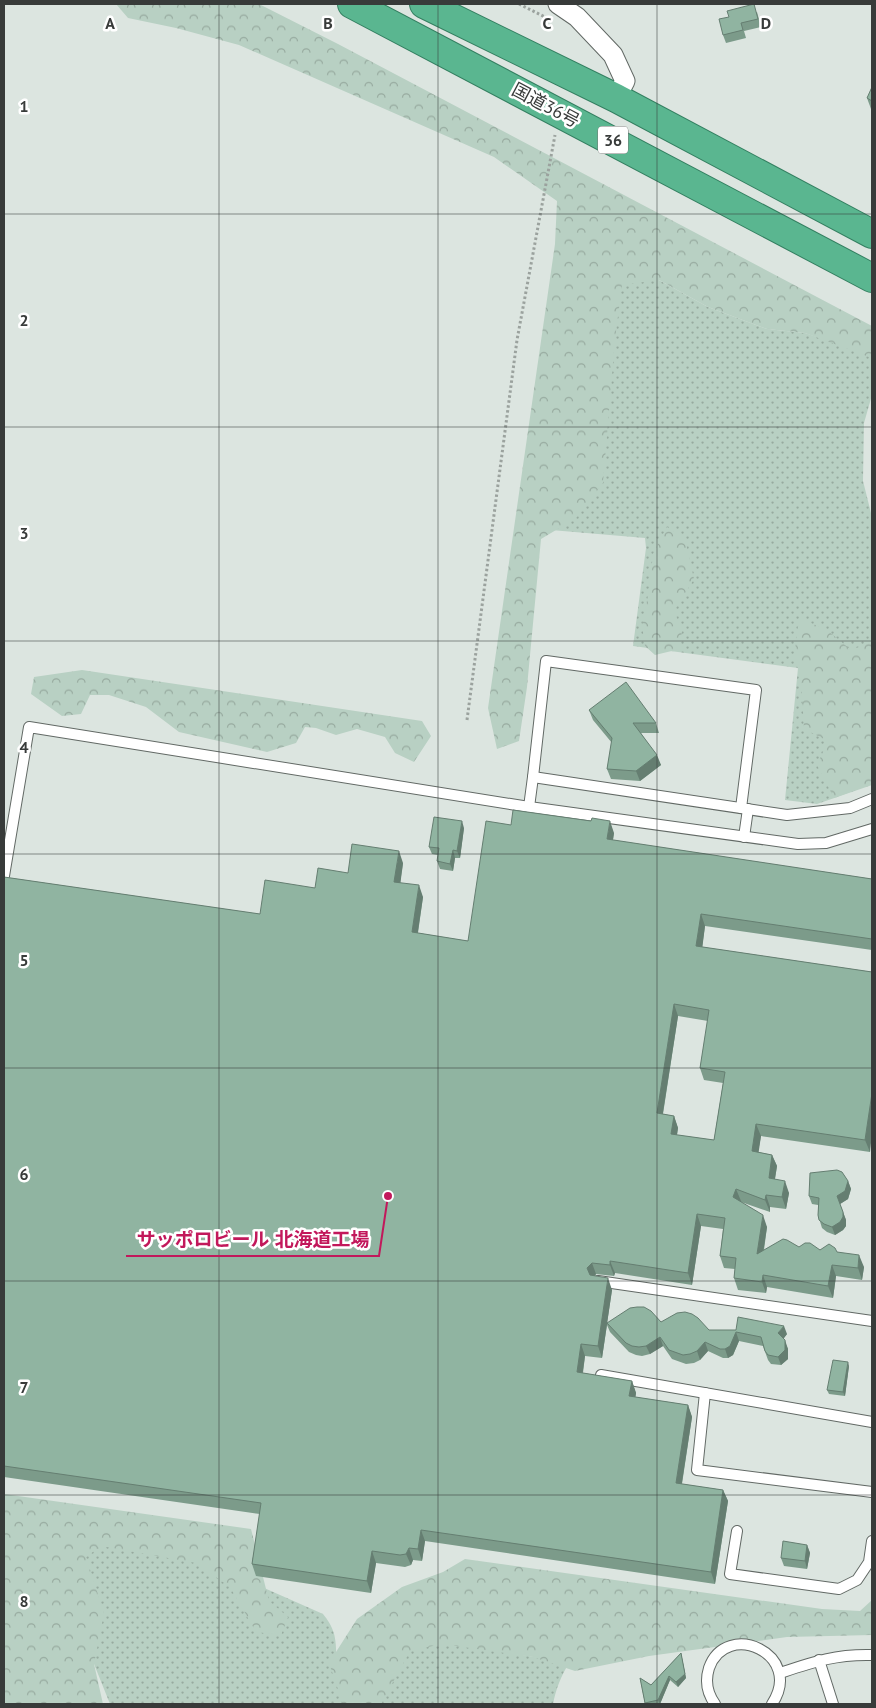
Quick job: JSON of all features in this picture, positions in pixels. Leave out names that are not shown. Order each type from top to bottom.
[{"type":"highway","name":"国道36号","points":[[352,4],[872,278]]},
{"type":"highway","name":"国道36号","points":[[424,4],[616,98],[872,234]]},
{"type":"street","points":[[558,4],[577,17],[613,55],[625,81],[616,98]]},
{"type":"lane","points":[[529,807],[546,661],[756,690],[744,809],[744,837]]},
{"type":"lane","points":[[4,876],[29,727],[529,807],[798,844],[826,842],[872,829]]},
{"type":"lane","points":[[533,777],[787,815],[850,808],[872,799]]},
{"type":"lane","points":[[598,1281],[872,1321]]},
{"type":"lane","points":[[601,1375],[872,1422]]},
{"type":"lane","points":[[705,1393],[697,1470],[872,1492]]},
{"type":"lane","points":[[737,1531],[730,1574],[839,1589],[857,1580],[869,1562],[872,1541]]},
{"type":"lane","points":[[715,1704],[707,1687],[707,1675],[711,1663],[719,1653],[730,1647],[743,1644],[755,1646],[766,1652],[775,1662],[780,1673],[780,1685],[777,1696],[772,1704]]},
{"type":"lane","points":[[780,1673],[819,1660],[849,1654],[872,1655]]},
{"type":"lane","points":[[819,1660],[833,1704]]},
{"type":"path","points":[[467,720],[517,340],[559,112]]},
{"type":"green space","points":[[116,4],[259,4],[872,326],[872,358],[805,333],[767,329],[708,307],[659,280],[622,285],[615,339],[603,483],[576,518],[541,539],[527,687],[519,741],[497,749],[488,708],[555,244],[557,201],[494,157],[239,45],[176,28],[128,18]]},
{"type":"green space","points":[[648,274],[708,307],[767,329],[805,333],[872,355],[872,395],[864,423],[863,481],[872,517],[872,785],[817,804],[785,800],[798,668],[633,646],[646,548],[645,538],[539,529],[622,276]]},
{"type":"green space","points":[[667,527],[685,539],[694,579],[674,611],[682,630],[680,649],[655,655],[645,646],[642,625],[649,591],[653,554]]},
{"type":"green space","points":[[799,618],[827,630],[851,650],[872,642],[872,784],[834,798],[817,765],[828,741],[804,729],[801,677],[794,658]]},
{"type":"green space","points":[[82,670],[422,721],[431,736],[414,762],[395,753],[385,737],[357,729],[336,735],[316,728],[305,727],[296,743],[267,752],[179,732],[146,707],[109,695],[90,695],[81,714],[62,716],[31,694],[34,677]]},
{"type":"green space","points":[[4,1494],[251,1529],[269,1601],[288,1617],[281,1635],[256,1632],[230,1587],[196,1563],[101,1546],[86,1557],[104,1613],[94,1664],[103,1704],[4,1704]]},
{"type":"green space","points":[[142,1534],[323,1614],[329,1622],[336,1641],[340,1675],[361,1704],[110,1704],[94,1664],[82,1565],[86,1548]]},
{"type":"green space","points":[[465,1559],[822,1609],[860,1611],[872,1600],[872,1635],[787,1637],[649,1656],[575,1671],[533,1657],[442,1644],[410,1651],[381,1704],[343,1704],[329,1663],[357,1619],[402,1587],[443,1572]]},
{"type":"green space","points":[[428,1639],[569,1663],[559,1683],[553,1704],[376,1704],[388,1654]]},
{"type":"building","points":[[754,4],[758,19],[741,23],[743,30],[723,35],[719,19],[729,17],[727,11]]},
{"type":"building","points":[[872,87],[872,101],[867,98]]},
{"type":"building","points":[[626,682],[656,723],[633,723],[657,755],[636,771],[607,769],[612,738],[589,710]]},
{"type":"building","points":[[513,810],[591,821],[592,818],[610,821],[607,839],[872,879],[872,939],[701,914],[696,946],[872,972],[872,1093],[865,1140],[756,1124],[752,1151],[772,1155],[769,1178],[785,1181],[782,1197],[766,1195],[765,1200],[736,1189],[733,1197],[763,1215],[757,1254],[783,1239],[799,1247],[805,1243],[810,1243],[820,1250],[829,1244],[837,1252],[859,1255],[858,1268],[832,1265],[828,1286],[763,1275],[762,1282],[734,1278],[736,1258],[720,1256],[725,1218],[697,1214],[688,1273],[610,1261],[610,1265],[592,1263],[587,1268],[590,1275],[608,1278],[598,1346],[581,1344],[577,1372],[632,1381],[629,1396],[688,1405],[676,1483],[723,1490],[711,1572],[421,1530],[418,1549],[409,1548],[406,1554],[400,1555],[372,1551],[367,1581],[252,1564],[261,1503],[4,1466],[4,877],[260,914],[265,880],[315,888],[318,868],[348,873],[352,844],[399,851],[394,882],[419,885],[412,932],[468,941],[486,821],[511,825]],"holes":[[[674,1004],[709,1010],[700,1068],[725,1072],[714,1140],[671,1134],[674,1116],[657,1113]]]},
{"type":"building","points":[[434,817],[462,821],[457,851],[453,850],[450,864],[437,861],[439,848],[429,847]]},
{"type":"building","points":[[837,1170],[842,1172],[848,1181],[845,1191],[837,1196],[843,1217],[840,1222],[832,1227],[819,1220],[819,1198],[809,1196],[810,1173]]},
{"type":"building","points":[[644,1307],[651,1311],[661,1322],[677,1313],[685,1312],[692,1314],[709,1330],[736,1330],[738,1317],[784,1326],[778,1333],[785,1340],[785,1350],[778,1357],[768,1355],[761,1337],[736,1332],[730,1346],[725,1349],[720,1349],[705,1342],[697,1351],[683,1355],[669,1350],[660,1337],[646,1346],[632,1346],[626,1343],[607,1323],[630,1308]]},
{"type":"building","points":[[833,1360],[848,1362],[843,1392],[827,1390]]},
{"type":"building","points":[[783,1541],[807,1545],[805,1561],[781,1558]]},
{"type":"building","points":[[681,1653],[685,1674],[676,1682],[669,1676],[658,1700],[645,1703],[640,1678],[651,1685]]},
{"type":"place","name":"サッポロビール 北海道工場","points":[[388,1196]]}]
